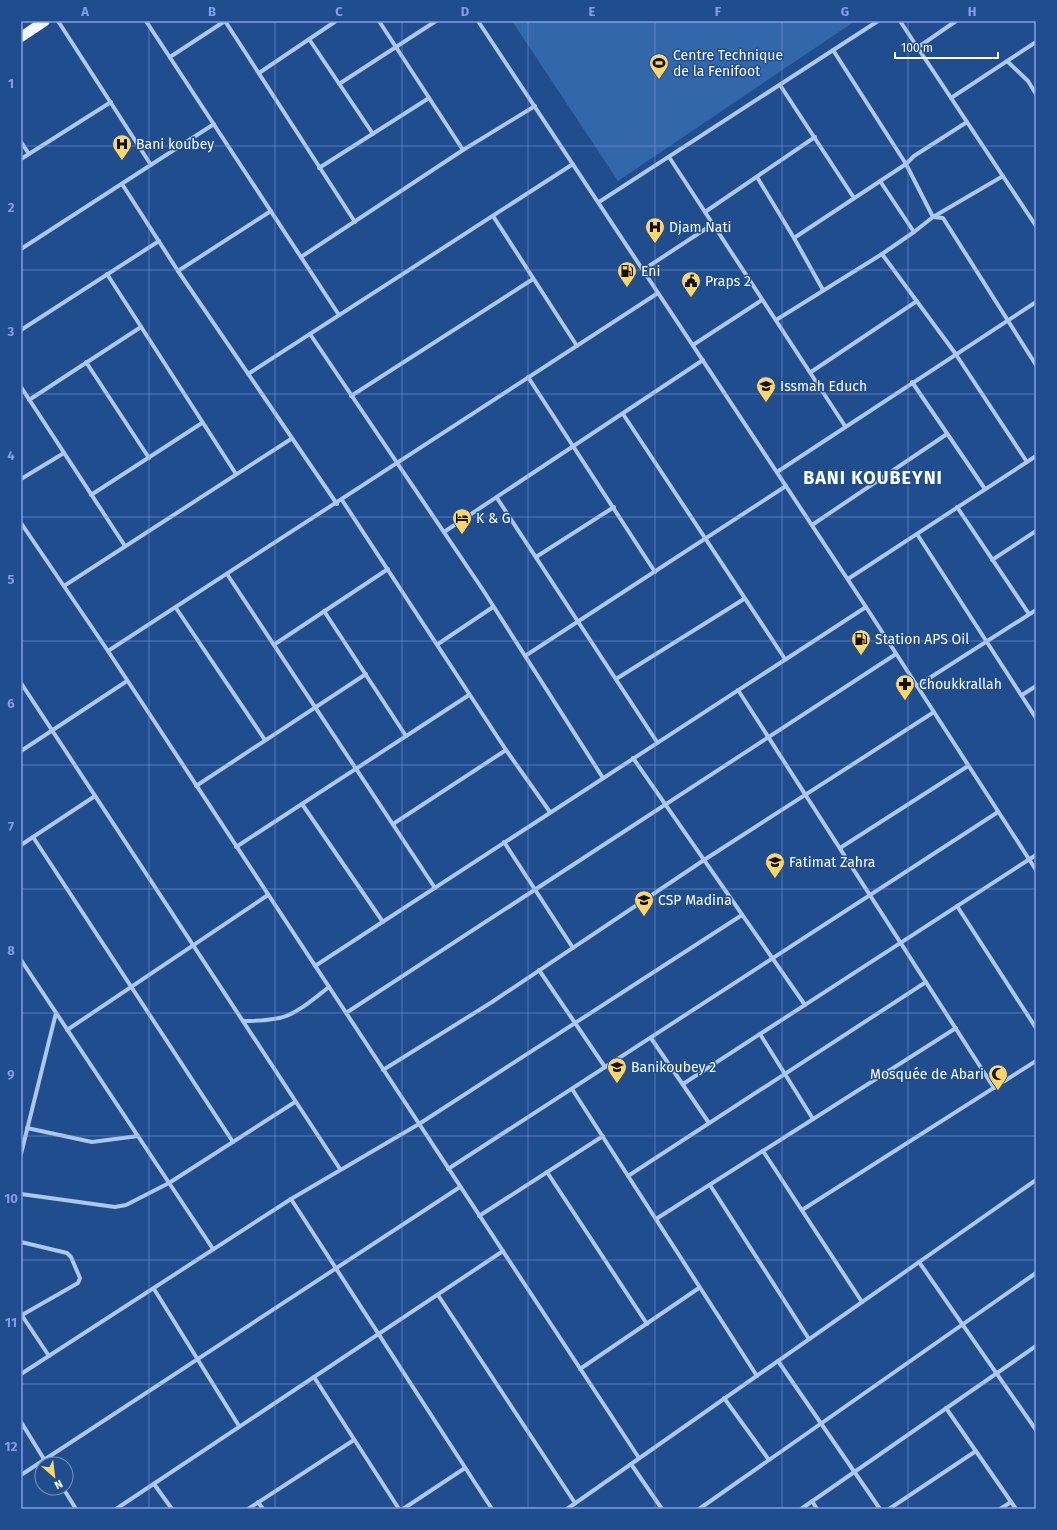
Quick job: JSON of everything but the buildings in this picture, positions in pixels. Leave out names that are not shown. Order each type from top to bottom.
[{"type":"main road","points":[[21,37],[45,21]]},
{"type":"street","points":[[58,21],[151,165]]},
{"type":"street","points":[[146,21],[340,315]]},
{"type":"street","points":[[170,57],[225,21],[355,222]]},
{"type":"street","points":[[258,73],[336,21]]},
{"type":"street","points":[[379,21],[463,150]]},
{"type":"street","points":[[339,84],[436,21]]},
{"type":"street","points":[[478,21],[848,579],[1036,870]]},
{"type":"street","points":[[598,202],[878,21]]},
{"type":"street","points":[[900,21],[1036,226]]},
{"type":"street","points":[[917,48],[956,21]]},
{"type":"street","points":[[309,40],[372,134]]},
{"type":"street","points":[[951,98],[1036,42]]},
{"type":"street","points":[[833,50],[906,164],[933,217]]},
{"type":"street","points":[[1008,61],[1028,81],[1036,94]]},
{"type":"street","points":[[780,85],[854,198]]},
{"type":"street","points":[[319,168],[429,98]]},
{"type":"street","points":[[21,160],[110,102]]},
{"type":"street","points":[[301,257],[463,150],[534,106]]},
{"type":"street","points":[[794,238],[906,164],[914,156],[967,122]]},
{"type":"street","points":[[21,249],[214,124]]},
{"type":"street","points":[[705,212],[815,137]]},
{"type":"street","points":[[21,142],[29,154]]},
{"type":"street","points":[[669,157],[845,426]]},
{"type":"street","points":[[248,374],[573,164]]},
{"type":"street","points":[[776,320],[882,254],[933,217],[1003,176]]},
{"type":"street","points":[[757,177],[823,290]]},
{"type":"street","points":[[880,181],[914,232]]},
{"type":"street","points":[[122,184],[178,271],[336,504]]},
{"type":"street","points":[[178,271],[271,212]]},
{"type":"street","points":[[493,216],[577,346]]},
{"type":"street","points":[[933,217],[943,218],[1036,365]]},
{"type":"street","points":[[644,270],[713,224]]},
{"type":"street","points":[[21,330],[159,241]]},
{"type":"street","points":[[882,254],[955,353],[1027,462]]},
{"type":"street","points":[[107,274],[236,474]]},
{"type":"street","points":[[351,396],[533,279]]},
{"type":"street","points":[[108,651],[658,293]]},
{"type":"street","points":[[693,345],[762,300]]},
{"type":"street","points":[[811,372],[917,301]]},
{"type":"street","points":[[777,472],[955,353],[1036,302]]},
{"type":"street","points":[[29,400],[141,327]]},
{"type":"street","points":[[310,334],[444,532],[603,778]]},
{"type":"street","points":[[444,532],[624,414],[703,360]]},
{"type":"street","points":[[86,362],[149,458]]},
{"type":"street","points":[[528,378],[614,507],[655,572]]},
{"type":"street","points":[[912,382],[985,489]]},
{"type":"street","points":[[21,387],[125,546]]},
{"type":"street","points":[[624,414],[707,539],[744,599],[785,659]]},
{"type":"street","points":[[92,495],[202,423]]},
{"type":"street","points":[[812,525],[947,434]]},
{"type":"street","points":[[64,586],[291,439]]},
{"type":"street","points":[[21,479],[64,453]]},
{"type":"street","points":[[848,579],[1036,456]]},
{"type":"street","points":[[524,656],[578,620],[707,539],[786,486]]},
{"type":"street","points":[[497,498],[657,742]]},
{"type":"street","points":[[342,500],[438,644],[469,695],[550,812]]},
{"type":"street","points":[[536,557],[614,507]]},
{"type":"street","points":[[958,507],[1029,614]]},
{"type":"street","points":[[21,523],[108,651],[639,1458]]},
{"type":"street","points":[[992,560],[1036,531]]},
{"type":"street","points":[[917,534],[1036,718]]},
{"type":"street","points":[[275,644],[388,569]]},
{"type":"street","points":[[227,574],[275,644],[435,888]]},
{"type":"street","points":[[616,679],[744,599]]},
{"type":"street","points":[[438,644],[493,607]]},
{"type":"street","points":[[315,966],[866,607]]},
{"type":"street","points":[[176,608],[265,740]]},
{"type":"street","points":[[917,686],[1036,610]]},
{"type":"street","points":[[324,611],[406,736]]},
{"type":"street","points":[[346,1014],[896,654]]},
{"type":"street","points":[[196,786],[366,674]]},
{"type":"street","points":[[21,751],[127,681]]},
{"type":"street","points":[[21,683],[340,1169]]},
{"type":"street","points":[[1022,695],[1036,686]]},
{"type":"street","points":[[738,690],[994,1088]]},
{"type":"street","points":[[236,847],[469,695]]},
{"type":"street","points":[[383,1070],[573,948],[704,860],[934,712]]},
{"type":"street","points":[[393,824],[506,750]]},
{"type":"street","points":[[633,758],[805,1005]]},
{"type":"street","points":[[840,848],[968,766]]},
{"type":"street","points":[[21,845],[95,796]]},
{"type":"street","points":[[302,804],[383,922]]},
{"type":"street","points":[[448,1169],[998,812]]},
{"type":"street","points":[[32,837],[233,1142]]},
{"type":"street","points":[[504,842],[573,948]]},
{"type":"street","points":[[682,1084],[1036,855]]},
{"type":"street","points":[[68,1030],[268,895]]},
{"type":"street","points":[[957,906],[1036,1028]]},
{"type":"street","points":[[21,1374],[291,1199],[419,1124],[742,915]]},
{"type":"street","points":[[21,960],[213,1249]]},
{"type":"street","points":[[539,970],[605,1067]]},
{"type":"street","points":[[628,1176],[926,982]]},
{"type":"street","points":[[243,1021],[275,1020],[287,1017],[329,987]]},
{"type":"street","points":[[21,1154],[26,1128],[56,1013]]},
{"type":"street","points":[[656,1219],[956,1028]]},
{"type":"street","points":[[760,1034],[813,1119]]},
{"type":"street","points":[[651,1038],[709,1123]]},
{"type":"street","points":[[802,1210],[1036,1061]]},
{"type":"street","points":[[572,1089],[757,1376]]},
{"type":"street","points":[[21,1194],[115,1207],[126,1205],[169,1183],[295,1102]]},
{"type":"street","points":[[26,1128],[92,1142],[138,1136]]},
{"type":"street","points":[[479,1216],[603,1136]]},
{"type":"street","points":[[763,1151],[862,1302]]},
{"type":"street","points":[[547,1172],[647,1324]]},
{"type":"street","points":[[567,1509],[1036,1180]]},
{"type":"street","points":[[710,1185],[809,1339]]},
{"type":"street","points":[[55,1456],[197,1360],[460,1187]]},
{"type":"street","points":[[291,1199],[492,1509]]},
{"type":"street","points":[[21,1242],[67,1253],[71,1257],[80,1278],[78,1283],[22,1314],[48,1356]]},
{"type":"street","points":[[116,1509],[503,1252]]},
{"type":"street","points":[[919,1262],[1036,1430]]},
{"type":"street","points":[[699,1509],[1036,1273]]},
{"type":"street","points":[[580,1369],[699,1288]]},
{"type":"street","points":[[154,1289],[239,1426]]},
{"type":"street","points":[[438,1295],[575,1503]]},
{"type":"street","points":[[800,1509],[1036,1346]]},
{"type":"street","points":[[778,1361],[880,1509]]},
{"type":"street","points":[[314,1377],[399,1509]]},
{"type":"street","points":[[724,1398],[769,1460]]},
{"type":"street","points":[[946,1408],[1016,1509]]},
{"type":"street","points":[[21,1422],[42,1456]]},
{"type":"street","points":[[248,1509],[354,1440]]},
{"type":"street","points":[[889,1509],[976,1451]]},
{"type":"street","points":[[631,1464],[662,1509]]},
{"type":"street","points":[[21,1475],[34,1468]]},
{"type":"street","points":[[403,1509],[465,1468]]},
{"type":"street","points":[[154,1484],[172,1509]]},
{"type":"street","points":[[68,1496],[76,1509]]},
{"type":"street","points":[[812,1501],[817,1509]]},
{"type":"street","points":[[258,1502],[263,1509]]},
{"type":"street","points":[[1000,1509],[1011,1502]]},
{"type":"shaded area","name":"Centre Technique de la Fenifoot","points":[[512,21],[855,21],[618,181]]},
{"type":"place","name":"Centre Technique de la Fenifoot","points":[[659,80]]},
{"type":"place","name":"Bani koubey","points":[[122,161]]},
{"type":"place","name":"Djam Nati","points":[[655,244]]},
{"type":"place","name":"Eni","points":[[627,288]]},
{"type":"place","name":"Praps 2","points":[[691,298]]},
{"type":"place","name":"Issmah Educh","points":[[766,403]]},
{"type":"place","name":"K & G","points":[[462,535]]},
{"type":"place","name":"Station APS Oil","points":[[861,656]]},
{"type":"place","name":"Choukkrallah","points":[[905,701]]},
{"type":"place","name":"Fatimat Zahra","points":[[775,879]]},
{"type":"place","name":"CSP Madina","points":[[644,917]]},
{"type":"place","name":"Banikoubey 2","points":[[617,1084]]},
{"type":"place","name":"Mosquée de Abari","points":[[998,1091]]},
{"type":"district","name":"BANI KOUBEYNI","points":[[873,478]]}]
